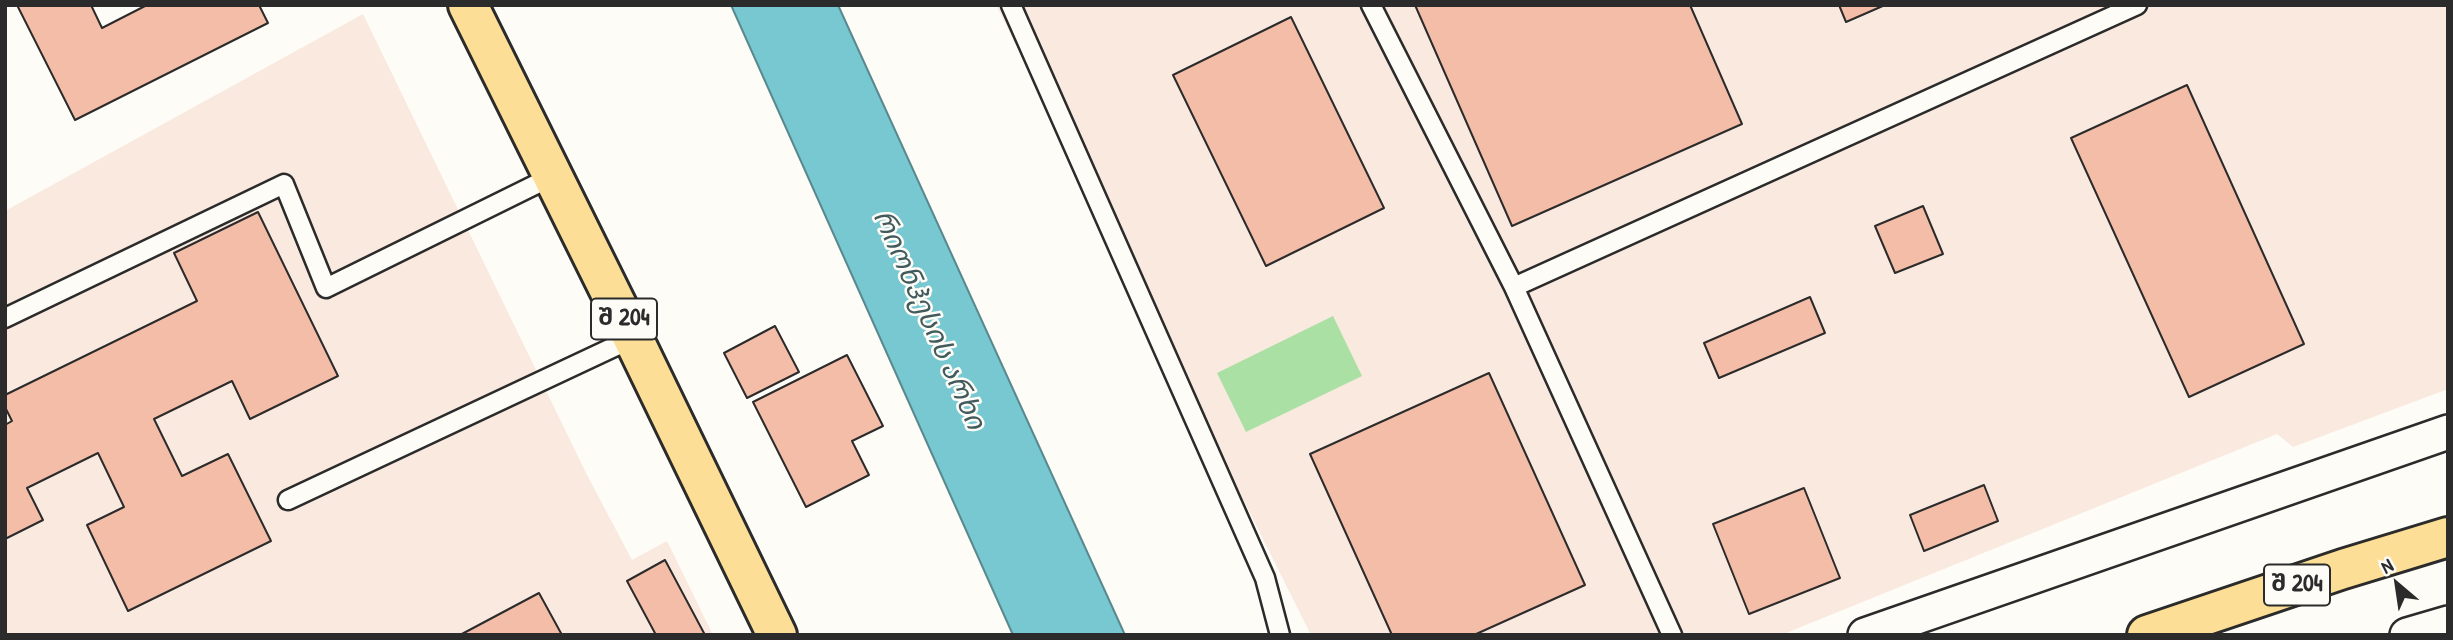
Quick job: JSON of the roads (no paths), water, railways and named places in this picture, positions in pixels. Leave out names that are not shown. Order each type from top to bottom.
[{"type":"main road","name":"შ 204","points":[[468,5],[776,635]]},
{"type":"main road","name":"შ 204","points":[[2147,635],[2448,537]]},
{"type":"street","points":[[1865,635],[2448,432]]},
{"type":"street","points":[[2407,635],[2448,623]]},
{"type":"lane","points":[[1011,5],[1265,578],[1280,635]]},
{"type":"lane","points":[[1371,5],[1514,287],[1672,635]]},
{"type":"lane","points":[[1514,287],[2137,5]]},
{"type":"lane","points":[[5,318],[284,184],[326,288],[553,176]]},
{"type":"lane","points":[[288,500],[633,338]]},
{"type":"water","name":"რიონჰესის არხი","points":[[731,5],[838,5],[1125,635],[1013,635]]}]
